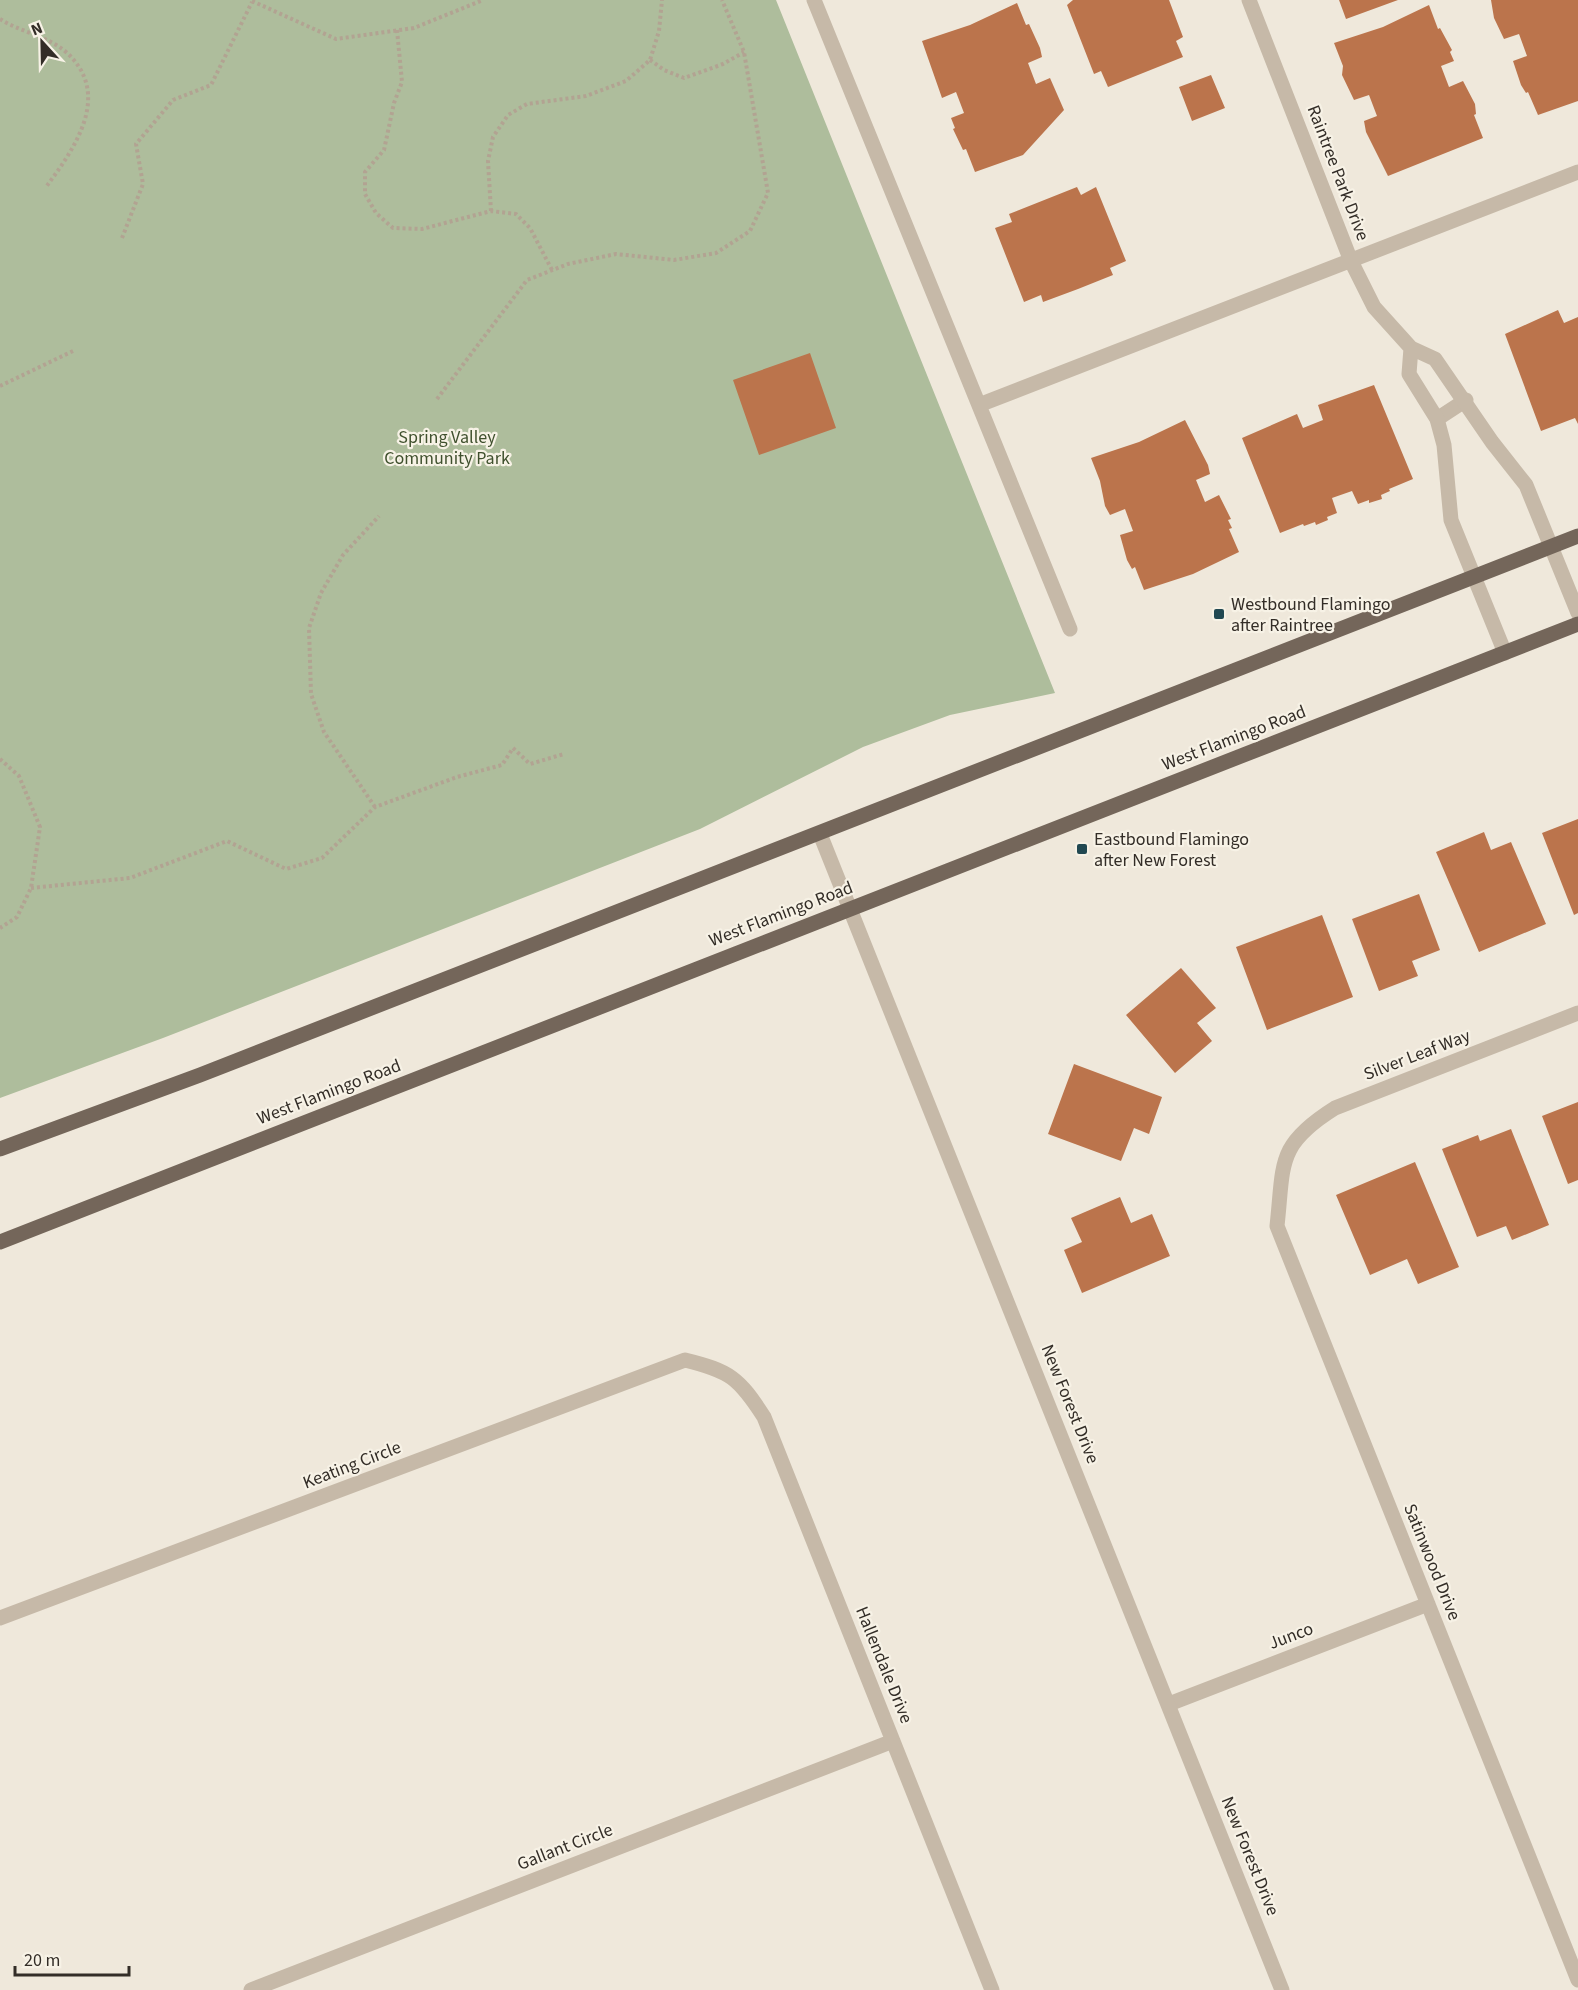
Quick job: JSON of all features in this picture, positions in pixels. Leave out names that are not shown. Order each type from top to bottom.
[{"type":"main road","points":[[0,1149],[200,1075],[1578,536]]},
{"type":"main road","name":"West Flamingo Road","points":[[0,1242],[1578,624]]},
{"type":"street","points":[[814,0],[1070,629]]},
{"type":"street","name":"Raintree Park Drive","points":[[1249,0],[1351,261],[1374,307],[1411,348],[1435,359],[1466,400],[1492,442],[1526,485],[1578,613]]},
{"type":"street","points":[[979,405],[1578,171]]},
{"type":"street","points":[[1411,348],[1409,374],[1437,419],[1444,445],[1451,520],[1505,652]]},
{"type":"street","points":[[1437,419],[1466,400]]},
{"type":"street","name":"New Forest Drive","points":[[820,834],[1282,1990]]},
{"type":"street","name":"Silver Leaf Way","points":[[1285,1154],[1307,1125],[1335,1108],[1578,1013]]},
{"type":"street","name":"Satinwood Drive","points":[[1285,1154],[1277,1226],[1578,1980]]},
{"type":"street","name":"Keating Circle","points":[[0,1618],[685,1360],[720,1369]]},
{"type":"street","name":"Hallendale Drive","points":[[720,1369],[746,1388],[764,1417],[992,1990]]},
{"type":"street","name":"Junco","points":[[1169,1704],[1428,1604]]},
{"type":"street","name":"Gallant Circle","points":[[251,1990],[893,1741]]},
{"type":"path","points":[[122,238],[143,184],[136,144],[173,100],[211,85],[252,1],[336,39],[414,28],[483,0]]},
{"type":"path","points":[[491,211],[488,161],[493,137],[508,115],[527,104],[586,96],[626,81],[650,60],[659,31],[662,0]]},
{"type":"path","points":[[437,399],[527,280],[568,264],[616,254],[674,260],[716,253],[750,231],[768,193],[744,52],[722,0]]},
{"type":"path","points":[[0,19],[65,51],[82,72],[87,93],[84,125],[74,148],[46,187]]},
{"type":"path","points":[[397,30],[402,82],[394,103],[384,150],[365,172],[365,194],[376,213],[393,228],[422,229],[491,211],[516,214],[530,228],[552,270]]},
{"type":"path","points":[[650,60],[664,70],[684,78],[723,64],[744,52]]},
{"type":"path","points":[[0,386],[73,351]]},
{"type":"path","points":[[375,807],[324,732],[311,694],[309,628],[321,593],[343,555],[379,516]]},
{"type":"path","points":[[31,888],[130,878],[226,841],[286,869],[322,858],[375,807],[457,777],[502,765],[513,748],[530,764],[564,754]]},
{"type":"path","points":[[0,759],[19,776],[40,827],[31,888],[17,917],[0,928]]},
{"type":"green space","name":"Spring Valley Community Park","points":[[0,0],[776,0],[1055,693],[950,715],[863,747],[700,829],[163,1038],[0,1098]]},
{"type":"building","points":[[1073,0],[1169,0],[1183,37],[1176,41],[1183,57],[1108,87],[1101,71],[1094,74],[1067,5]]},
{"type":"building","points":[[1339,0],[1398,0],[1346,19]]},
{"type":"building","points":[[1491,0],[1578,0],[1578,101],[1538,115],[1528,92],[1526,93],[1521,85],[1513,61],[1527,56],[1519,34],[1504,39],[1494,18]]},
{"type":"building","points":[[1017,3],[1026,25],[1029,24],[1040,48],[1042,57],[1028,63],[1036,84],[1050,78],[1064,110],[1023,155],[975,172],[966,149],[963,150],[953,129],[955,128],[951,118],[964,113],[956,92],[942,98],[922,41],[970,25]]},
{"type":"building","points":[[1429,5],[1438,29],[1440,28],[1452,50],[1450,52],[1454,61],[1441,66],[1449,87],[1463,81],[1475,104],[1476,114],[1474,115],[1483,138],[1388,176],[1366,132],[1364,121],[1377,116],[1369,95],[1354,100],[1342,75],[1343,66],[1334,43],[1383,27]]},
{"type":"building","points":[[1211,75],[1225,108],[1192,121],[1179,87]]},
{"type":"building","points":[[1077,187],[1081,195],[1096,187],[1126,261],[1110,268],[1113,275],[1043,302],[1041,295],[1024,302],[995,228],[1012,222],[1009,214]]},
{"type":"building","points":[[1558,310],[1564,323],[1578,317],[1578,424],[1575,418],[1541,431],[1505,334]]},
{"type":"building","points":[[810,353],[836,428],[759,455],[733,380]]},
{"type":"building","points":[[1374,385],[1413,479],[1389,489],[1390,491],[1381,495],[1382,499],[1369,503],[1369,500],[1358,504],[1352,491],[1332,498],[1337,513],[1327,517],[1328,520],[1316,525],[1315,522],[1304,526],[1303,524],[1280,533],[1242,438],[1297,414],[1303,428],[1323,420],[1318,405]]},
{"type":"building","points":[[1185,420],[1208,465],[1210,474],[1196,480],[1205,502],[1219,495],[1231,519],[1228,520],[1232,528],[1229,529],[1239,552],[1193,574],[1144,590],[1135,567],[1132,569],[1127,560],[1120,535],[1133,531],[1125,509],[1110,515],[1105,506],[1100,481],[1091,458],[1139,442]]},
{"type":"building","points":[[1578,819],[1578,913],[1574,915],[1542,833]]},
{"type":"building","points":[[1484,832],[1491,850],[1511,842],[1546,924],[1479,952],[1436,852]]},
{"type":"building","points":[[1419,894],[1440,950],[1412,961],[1418,976],[1379,991],[1352,919]]},
{"type":"building","points":[[1322,915],[1353,997],[1267,1030],[1236,947]]},
{"type":"building","points":[[1181,968],[1216,1008],[1197,1023],[1212,1041],[1175,1073],[1126,1015]]},
{"type":"building","points":[[1074,1064],[1162,1097],[1149,1134],[1134,1128],[1121,1161],[1048,1134]]},
{"type":"building","points":[[1578,1102],[1578,1180],[1568,1184],[1542,1116]]},
{"type":"building","points":[[1511,1129],[1549,1225],[1512,1240],[1506,1226],[1477,1237],[1442,1149],[1478,1135],[1480,1141]]},
{"type":"building","points":[[1415,1162],[1459,1267],[1418,1284],[1407,1259],[1370,1275],[1336,1195]]},
{"type":"building","points":[[1120,1197],[1131,1223],[1152,1214],[1170,1256],[1082,1293],[1064,1250],[1082,1242],[1071,1218]]},
{"type":"place","name":"Westbound Flamingo after Raintree","points":[[1219,614]]},
{"type":"place","name":"Eastbound Flamingo after New Forest","points":[[1082,849]]}]
